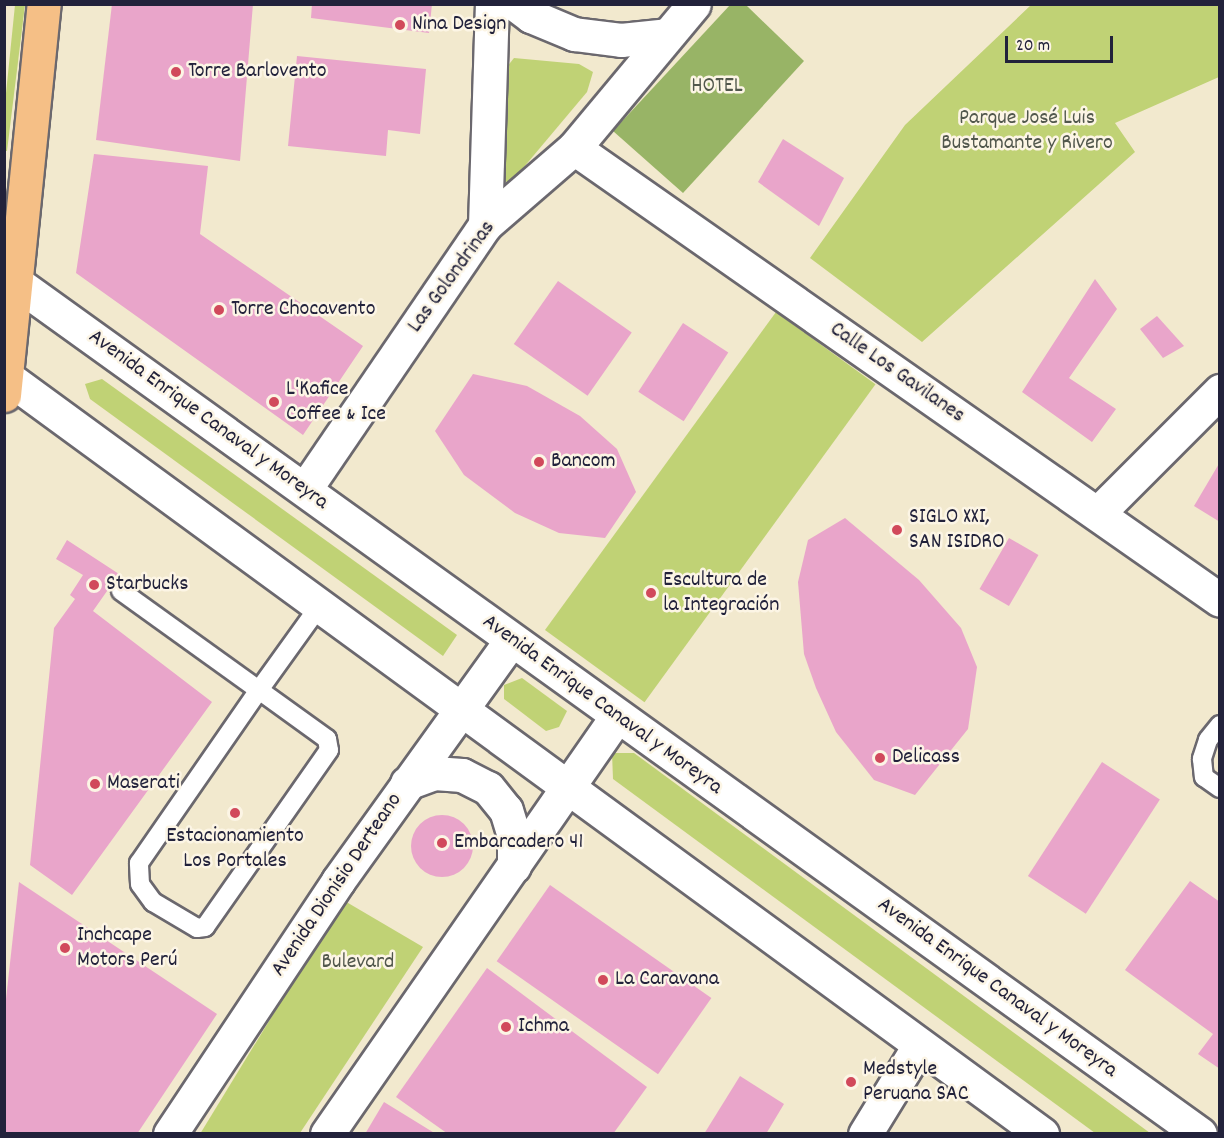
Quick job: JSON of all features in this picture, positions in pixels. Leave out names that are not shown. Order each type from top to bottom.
[{"type":"main road","points":[[5,382],[10,278],[44,4]]},
{"type":"street","points":[[485,225],[492,4]]},
{"type":"street","points":[[515,4],[531,16],[574,34],[621,40],[667,35]]},
{"type":"street","name":"Las Golondrinas","points":[[305,489],[485,225],[574,148],[694,4]]},
{"type":"street","name":"Calle Los Gavilanes","points":[[574,148],[1220,600]]},
{"type":"street","name":"Avenida Enrique Canaval y Moreyra","points":[[10,278],[1200,1134]]},
{"type":"street","points":[[5,382],[320,605],[460,710],[568,786],[919,1046],[1042,1134]]},
{"type":"street","points":[[1098,513],[1220,391]]},
{"type":"street","name":"Avenida Dionisio Derteano","points":[[170,1134],[407,783],[511,640]]},
{"type":"street","points":[[327,1134],[616,716]]},
{"type":"street","points":[[407,783],[434,773],[462,775],[488,788],[506,810],[514,837],[513,866]]},
{"type":"street","points":[[865,1134],[919,1046]]},
{"type":"lane","points":[[121,591],[259,690],[327,739],[330,750],[205,927],[197,928],[181,921],[153,902],[140,884],[139,863],[259,690],[320,605]]},
{"type":"lane","points":[[1220,725],[1208,740],[1202,759],[1204,777],[1220,788]]},
{"type":"green space","points":[[15,5],[25,5],[7,151],[5,151],[5,103]]},
{"type":"green space","name":"HOTEL","points":[[730,5],[746,5],[804,61],[683,193],[613,131]]},
{"type":"green space","name":"Parque José Luis Bustamante y Rivero","points":[[1031,5],[1219,5],[1219,77],[1115,123],[1135,152],[922,342],[810,258],[905,125]]},
{"type":"green space","points":[[514,58],[579,64],[593,72],[587,92],[513,180],[498,184],[506,68]]},
{"type":"green space","points":[[776,312],[876,384],[645,702],[545,630]]},
{"type":"green space","points":[[102,379],[457,635],[443,656],[90,399],[85,384]]},
{"type":"green space","points":[[522,678],[567,711],[559,727],[546,731],[504,699],[504,685]]},
{"type":"green space","points":[[612,753],[634,753],[1150,1133],[1095,1133],[613,779]]},
{"type":"green space","name":"Bulevard","points":[[343,900],[423,947],[300,1133],[200,1134]]},
{"type":"building","name":"Torre Barlovento","points":[[112,4],[253,4],[240,161],[96,140]]},
{"type":"building","name":"Nina Design","points":[[312,4],[432,4],[429,33],[311,18]]},
{"type":"building","points":[[297,56],[426,69],[420,134],[388,130],[386,156],[288,146]]},
{"type":"building","points":[[783,139],[844,178],[819,226],[758,182]]},
{"type":"building","name":"Torre Chocavento","points":[[94,154],[208,166],[200,234],[363,346],[303,435],[76,273]]},
{"type":"building","points":[[1095,279],[1117,309],[1069,378],[1116,409],[1092,442],[1022,392]]},
{"type":"building","points":[[558,281],[632,333],[588,396],[514,344]]},
{"type":"building","points":[[1157,316],[1184,346],[1163,358],[1140,329]]},
{"type":"building","points":[[683,323],[728,352],[684,421],[638,392]]},
{"type":"building","name":"Bancom","points":[[473,374],[527,386],[580,416],[617,449],[636,492],[605,538],[559,533],[515,513],[464,475],[435,431]]},
{"type":"building","points":[[1220,462],[1220,522],[1194,506]]},
{"type":"building","points":[[845,518],[919,580],[961,628],[977,667],[968,729],[915,795],[874,780],[836,732],[816,688],[804,654],[798,582],[808,540]]},
{"type":"building","points":[[1009,538],[1038,555],[1009,606],[980,589]]},
{"type":"building","name":"Maserati","points":[[67,540],[119,574],[93,611],[212,702],[72,895],[30,865],[54,628],[75,599],[70,595],[83,575],[56,559]]},
{"type":"building","points":[[1102,762],[1160,800],[1086,914],[1028,876]]},
{"type":"building","name":"Embarcadero 41","points":[[442,815],[454,817],[464,824],[471,834],[473,846],[471,858],[464,868],[454,875],[442,877],[430,875],[420,868],[413,858],[411,846],[413,834],[420,824],[430,817]]},
{"type":"building","points":[[1190,881],[1220,902],[1220,1069],[1198,1054],[1213,1034],[1125,970]]},
{"type":"building","name":"Inchcape Motors Perú","points":[[19,882],[217,1014],[137,1134],[4,1134],[4,1017]]},
{"type":"building","name":"La Caravana","points":[[550,885],[711,998],[658,1074],[497,961]]},
{"type":"building","name":"Ichma","points":[[487,968],[647,1087],[613,1134],[448,1134],[396,1097]]},
{"type":"building","points":[[740,1076],[784,1104],[766,1134],[704,1134]]},
{"type":"building","points":[[384,1102],[436,1134],[365,1134]]},
{"type":"place","name":"Nina Design","points":[[400,25]]},
{"type":"place","name":"Torre Barlovento","points":[[176,72]]},
{"type":"place","name":"Torre Chocavento","points":[[219,310]]},
{"type":"place","name":"L'Kafice Coffee & Ice","points":[[274,402]]},
{"type":"place","name":"Bancom","points":[[539,462]]},
{"type":"place","name":"SIGLO XXI, SAN ISIDRO","points":[[897,530]]},
{"type":"place","name":"Starbucks","points":[[94,585]]},
{"type":"place","name":"Escultura de la Integración","points":[[651,593]]},
{"type":"place","name":"Delicass","points":[[880,758]]},
{"type":"place","name":"Maserati","points":[[95,784]]},
{"type":"place","name":"Estacionamiento Los Portales","points":[[235,813]]},
{"type":"place","name":"Embarcadero 41","points":[[442,843]]},
{"type":"place","name":"Inchcape Motors Perú","points":[[65,948]]},
{"type":"place","name":"La Caravana","points":[[603,980]]},
{"type":"place","name":"Ichma","points":[[506,1027]]},
{"type":"place","name":"Medstyle Peruana SAC","points":[[851,1082]]}]
